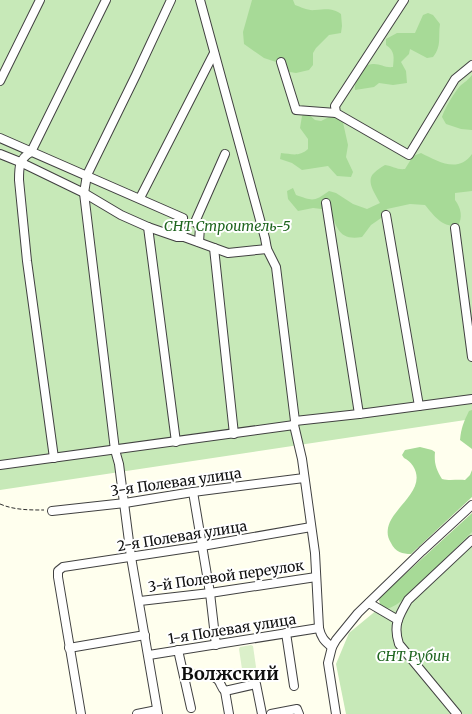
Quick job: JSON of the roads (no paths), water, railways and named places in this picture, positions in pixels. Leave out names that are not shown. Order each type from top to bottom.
[{"type":"street","points":[[0,81],[40,0]]},
{"type":"street","points":[[54,458],[27,261],[19,180],[20,162],[31,152],[106,0]]},
{"type":"street","points":[[137,714],[158,712],[140,601],[131,557],[119,464],[115,450],[84,193],[87,175],[171,0]]},
{"type":"street","points":[[200,0],[267,249],[276,267],[295,423],[315,553],[319,628],[324,642],[332,647]]},
{"type":"street","points":[[336,113],[335,106],[404,0]]},
{"type":"street","points":[[140,198],[214,53]]},
{"type":"street","points":[[281,62],[296,110],[336,113],[409,155],[455,79],[472,65]]},
{"type":"street","points":[[0,138],[183,218],[180,228],[184,237]]},
{"type":"street","points":[[0,154],[84,193],[121,215],[148,227],[177,237],[184,237],[228,253],[267,249]]},
{"type":"street","points":[[199,242],[200,227],[195,222],[225,154]]},
{"type":"street","points":[[326,203],[359,414]]},
{"type":"street","points":[[386,215],[419,406]]},
{"type":"street","points":[[148,227],[176,442]]},
{"type":"street","points":[[456,228],[472,357]]},
{"type":"street","points":[[214,248],[234,434]]},
{"type":"street","points":[[0,465],[234,434],[295,423],[472,399]]},
{"type":"street","name":"3-я Полевая улица","points":[[52,511],[304,478]]},
{"type":"street","points":[[193,492],[210,593],[216,645]]},
{"type":"street","points":[[336,714],[328,663],[332,647],[341,632],[422,551],[472,506]]},
{"type":"street","name":"2-я Полевая улица","points":[[69,648],[58,577],[58,571],[63,567],[202,546],[311,527]]},
{"type":"street","points":[[458,714],[399,644],[395,633],[400,613],[408,600],[472,540]]},
{"type":"street","name":"3-й Полевой переулок","points":[[140,601],[210,593],[316,577]]},
{"type":"street","points":[[369,603],[398,620]]},
{"type":"street","name":"1-я Полевая улица","points":[[149,655],[319,628]]},
{"type":"street","points":[[286,633],[294,686]]},
{"type":"street","points":[[81,714],[69,648],[145,635]]},
{"type":"street","points":[[178,650],[191,708]]},
{"type":"street","points":[[184,675],[212,676],[217,679],[225,691],[229,714]]},
{"type":"street","points":[[225,691],[256,684],[262,714]]},
{"type":"street","points":[[271,714],[300,710]]},
{"type":"district","name":"Волжский","points":[[230,673]]},
{"type":"park label","name":"СНТ Строитель-5","points":[[227,226]]},
{"type":"park label","name":"СНТ Рубин","points":[[413,656]]}]
